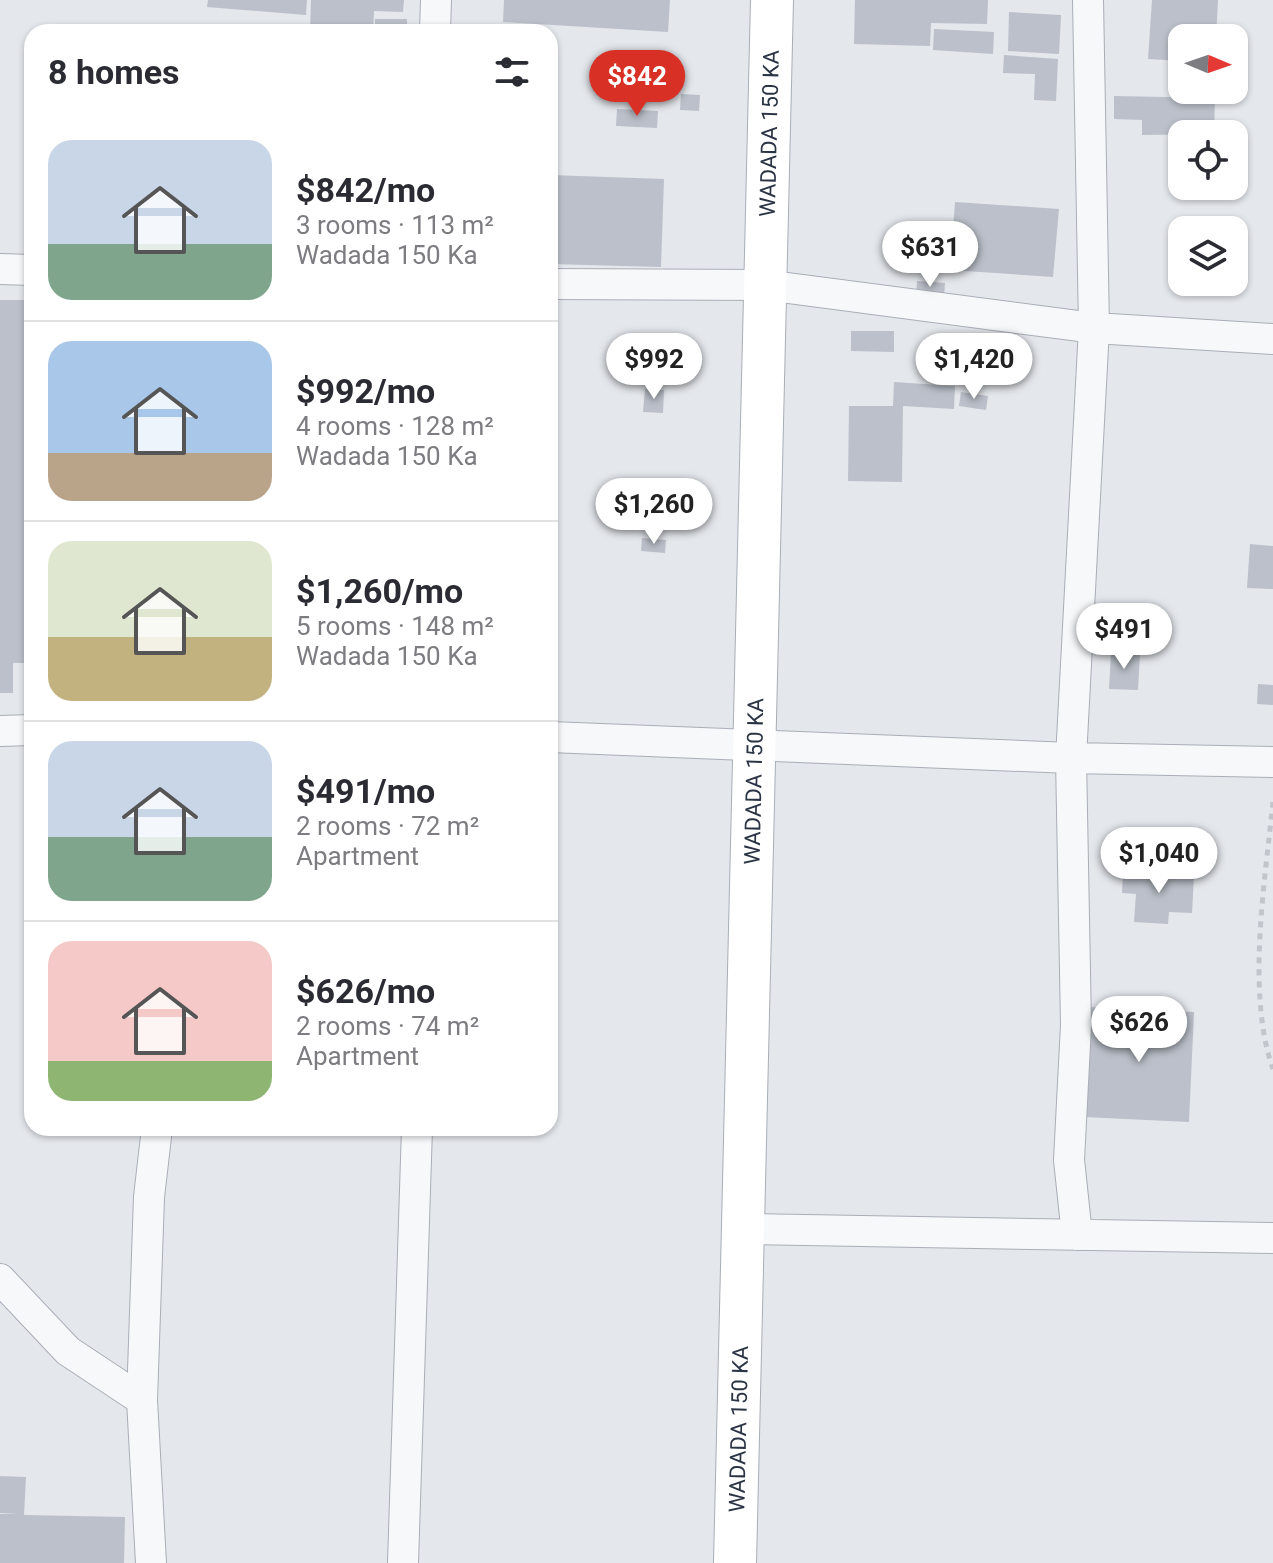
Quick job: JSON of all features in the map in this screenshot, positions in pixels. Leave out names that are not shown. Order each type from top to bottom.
[{"type":"street","points":[[435,24],[436,0]]},
{"type":"street","name":"WADADA 150 KA","points":[[735,1563],[772,0]]},
{"type":"street","points":[[1077,1235],[1069,1160],[1076,1010],[1071,758],[1094,328],[1088,0]]},
{"type":"street","points":[[0,269],[24,270]]},
{"type":"street","points":[[558,284],[765,285],[1094,328],[1273,339]]},
{"type":"street","points":[[0,731],[24,730]]},
{"type":"street","points":[[558,737],[1071,758],[1273,762]]},
{"type":"street","points":[[151,1563],[142,1400],[149,1197],[156,1136]]},
{"type":"street","points":[[403,1563],[417,1136]]},
{"type":"street","points":[[743,1229],[1273,1238]]},
{"type":"street","points":[[0,1279],[68,1351],[142,1400]]},
{"type":"path","points":[[1273,802],[1260,936],[1263,1042],[1273,1069]]},
{"type":"building","points":[[208,0],[307,0],[306,15],[207,7]]},
{"type":"building","points":[[311,0],[404,0],[403,12],[374,11],[373,24],[310,24]]},
{"type":"building","points":[[504,0],[670,0],[668,32],[503,22]]},
{"type":"building","points":[[855,0],[988,0],[987,24],[931,23],[930,46],[854,44]]},
{"type":"building","points":[[1152,0],[1218,0],[1217,24],[1168,24],[1168,60],[1148,59]]},
{"type":"building","points":[[1009,12],[1061,15],[1059,54],[1008,51]]},
{"type":"building","points":[[375,19],[407,19],[407,24],[375,24]]},
{"type":"building","points":[[934,29],[994,32],[993,54],[933,50]]},
{"type":"building","points":[[1004,55],[1058,59],[1056,101],[1034,100],[1035,74],[1003,73]]},
{"type":"building","points":[[681,94],[700,95],[699,111],[680,110]]},
{"type":"building","points":[[1114,96],[1168,97],[1168,104],[1215,104],[1214,120],[1168,120],[1168,135],[1142,135],[1142,120],[1114,119]]},
{"type":"building","points":[[617,109],[658,111],[657,128],[616,126]]},
{"type":"building","points":[[558,175],[664,179],[661,267],[558,264]]},
{"type":"building","points":[[955,202],[1059,209],[1053,277],[950,270]]},
{"type":"building","points":[[917,281],[945,283],[944,297],[916,296]]},
{"type":"building","points":[[0,300],[24,300],[24,663],[13,663],[13,693],[0,693]]},
{"type":"building","points":[[851,331],[894,331],[894,352],[851,351]]},
{"type":"building","points":[[894,382],[955,386],[954,409],[903,406],[902,482],[848,481],[849,406],[893,406]]},
{"type":"building","points":[[645,389],[664,390],[663,413],[643,412]]},
{"type":"building","points":[[961,392],[988,396],[986,410],[959,406]]},
{"type":"building","points":[[642,538],[666,540],[665,553],[641,551]]},
{"type":"building","points":[[1250,544],[1273,546],[1273,589],[1247,588]]},
{"type":"building","points":[[1111,652],[1140,654],[1138,690],[1109,689]]},
{"type":"building","points":[[1258,684],[1273,685],[1273,705],[1257,704]]},
{"type":"building","points":[[1123,872],[1194,876],[1192,913],[1169,912],[1168,924],[1134,922],[1136,894],[1122,893]]},
{"type":"building","points":[[1089,1007],[1194,1012],[1189,1122],[1084,1117]]},
{"type":"building","points":[[0,1476],[26,1477],[24,1515],[125,1517],[124,1563],[0,1563],[0,1514],[19,1514],[0,1513]]}]
